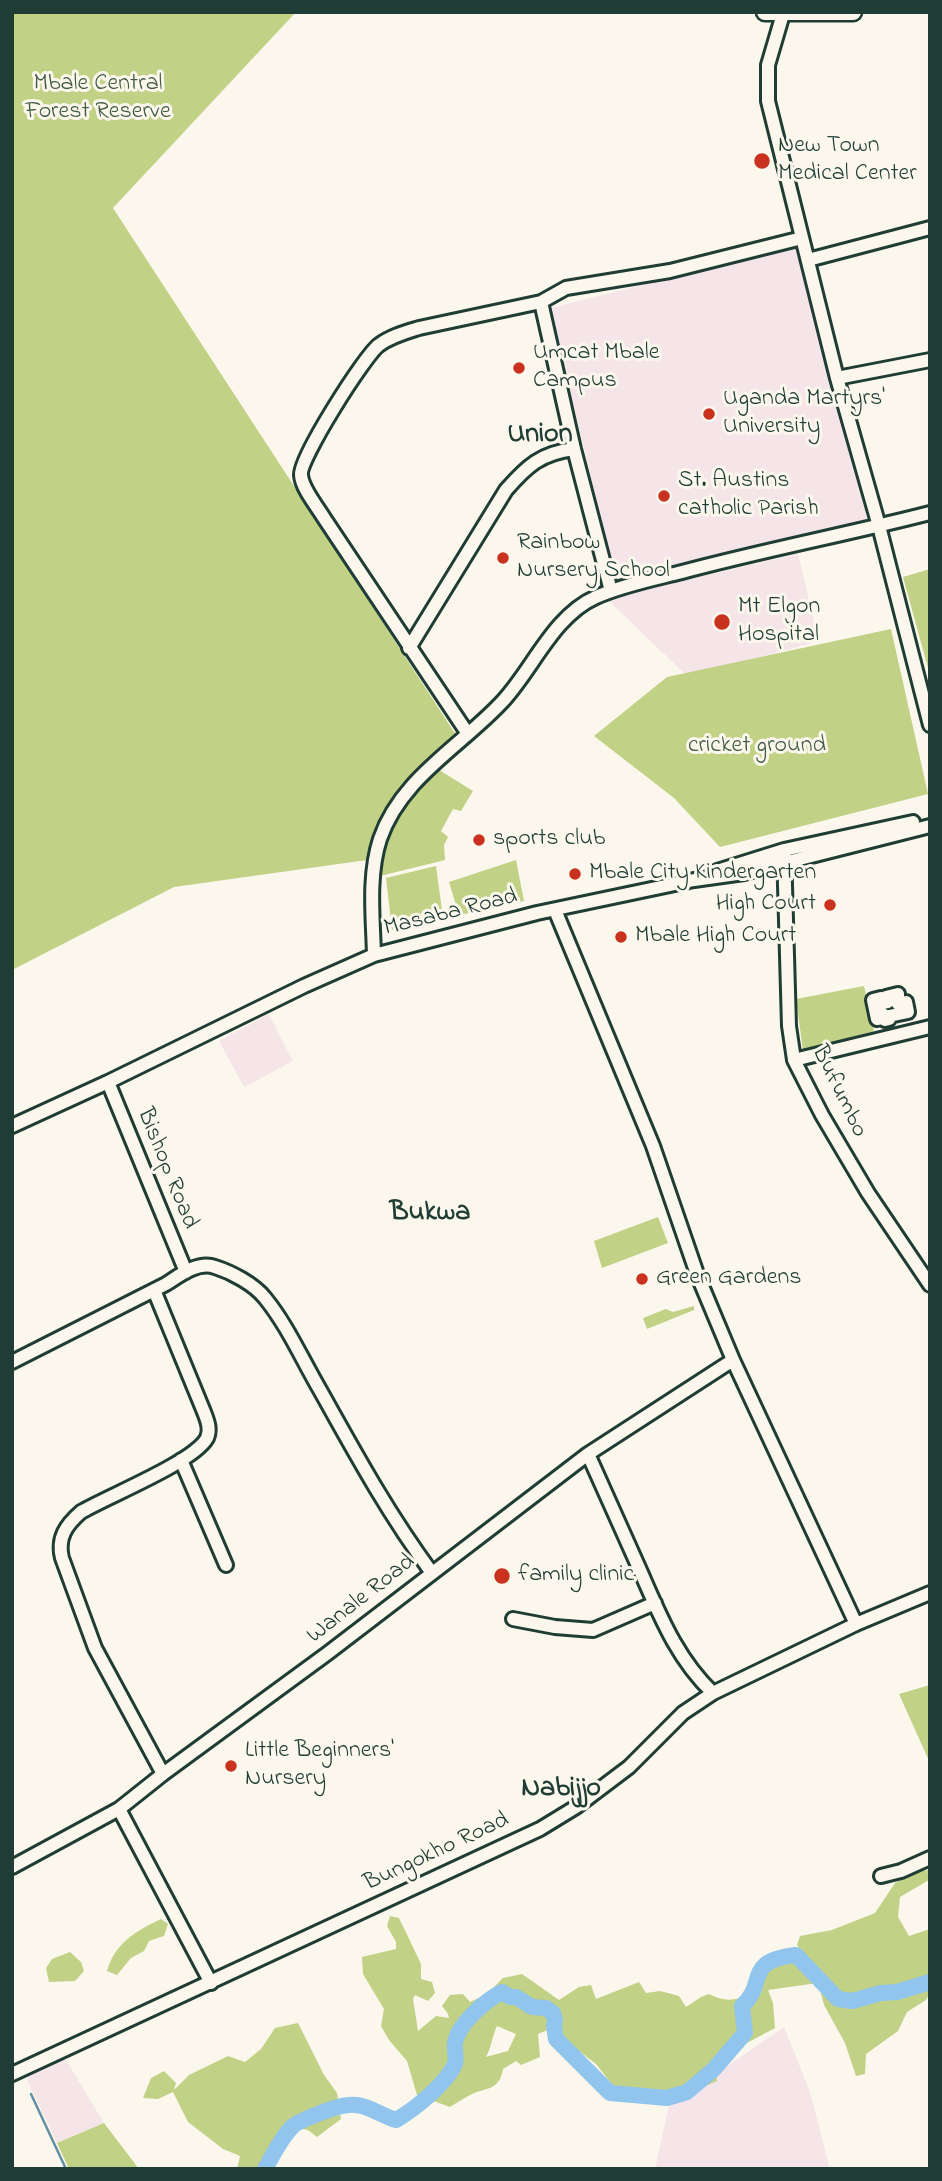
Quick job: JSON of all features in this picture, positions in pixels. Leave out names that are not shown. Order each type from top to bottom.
[{"type":"main road","points":[[765,12],[853,12]]},
{"type":"street","points":[[783,14],[768,65],[768,101],[837,378],[879,526],[930,725]]},
{"type":"street","points":[[808,260],[930,228]]},
{"type":"street","points":[[468,734],[409,648],[302,481],[300,472],[303,464],[323,427],[377,346],[419,328],[541,302],[566,288],[670,271],[802,238]]},
{"type":"street","points":[[541,302],[574,449],[611,591]]},
{"type":"street","points":[[837,378],[930,360]]},
{"type":"street","points":[[409,648],[506,490],[526,468],[552,452],[574,449]]},
{"type":"street","points":[[374,955],[372,890],[380,839],[405,794],[435,762],[502,702],[566,619],[593,598],[611,591],[706,565],[930,513]]},
{"type":"street","points":[[785,857],[930,818]]},
{"type":"street","points":[[785,857],[930,826]]},
{"type":"street","name":"Masaba Road","points":[[12,1126],[374,955],[555,910],[694,880],[741,863],[785,857]]},
{"type":"street","name":"Bufumbo","points":[[785,857],[789,1026],[794,1060],[822,1115],[868,1193],[930,1285]]},
{"type":"street","points":[[555,910],[653,1146],[697,1274],[733,1360],[856,1624]]},
{"type":"street","points":[[794,1060],[930,1027]]},
{"type":"street","name":"Bishop Road","points":[[108,1082],[186,1272]]},
{"type":"street","points":[[12,1362],[186,1272],[206,1265],[215,1266],[248,1284],[265,1298],[284,1325],[376,1489],[404,1535],[432,1573]]},
{"type":"street","points":[[154,1290],[194,1383],[209,1428],[207,1438],[181,1460],[81,1512],[69,1522],[60,1544],[66,1569],[95,1648],[163,1774]]},
{"type":"street","name":"Wanale Road","points":[[14,1862],[119,1809],[588,1454],[733,1360]]},
{"type":"street","points":[[588,1454],[655,1603],[688,1666],[713,1693]]},
{"type":"street","points":[[181,1460],[226,1565]]},
{"type":"street","name":"Bungokho Road","points":[[12,2074],[540,1829],[576,1807],[629,1767],[683,1713],[713,1693],[856,1624],[930,1593]]},
{"type":"street","points":[[513,1619],[555,1627],[593,1630],[655,1603]]},
{"type":"street","points":[[119,1809],[211,1983]]},
{"type":"street","points":[[881,1875],[901,1871],[930,1858]]},
{"type":"shaded area","name":"Uganda Martyrs' University","points":[[801,246],[867,519],[616,581],[550,308]]},
{"type":"shaded area","name":"Mt Elgon Hospital","points":[[798,554],[819,641],[688,677],[611,603],[609,598]]},
{"type":"shaded area","points":[[269,1014],[293,1061],[244,1087],[219,1041]]},
{"type":"shaded area","points":[[784,2027],[810,2092],[830,2169],[655,2169],[670,2100],[678,2098],[708,2079]]},
{"type":"shaded area","points":[[65,2058],[104,2123],[57,2143],[27,2080],[29,2075]]},
{"type":"green space","name":"Mbale Central Forest Reserve","points":[[12,12],[296,12],[113,208],[456,735],[412,780],[389,809],[367,860],[174,887],[12,970]]},
{"type":"green space","points":[[930,569],[930,667],[928,668],[903,577]]},
{"type":"green space","name":"cricket ground","points":[[891,629],[928,794],[720,847],[674,798],[594,736],[667,677]]},
{"type":"green space","points":[[436,768],[473,791],[461,811],[453,809],[441,831],[448,837],[444,845],[445,860],[380,876],[387,845],[399,818]]},
{"type":"green space","points":[[516,860],[524,901],[459,915],[449,882]]},
{"type":"green space","points":[[436,866],[443,918],[392,930],[386,878]]},
{"type":"green space","points":[[864,986],[874,1031],[803,1051],[796,999]]},
{"type":"green space","points":[[658,1217],[668,1243],[602,1268],[594,1241]]},
{"type":"green space","points":[[694,1306],[694,1310],[647,1329],[643,1318],[666,1309],[673,1312]]},
{"type":"green space","points":[[930,1685],[930,1763],[899,1694]]},
{"type":"green space","points":[[929,1870],[929,1880],[900,1897],[898,1917],[909,1936],[930,1929],[930,1993],[926,2000],[907,2012],[898,2031],[866,2054],[865,2074],[856,2076],[845,2043],[824,2005],[818,1983],[768,1990],[773,2003],[775,2028],[715,2060],[717,2081],[678,2098],[642,2101],[618,2092],[596,2064],[550,2029],[538,2034],[540,2057],[521,2065],[516,2061],[503,2069],[498,2082],[491,2088],[470,2095],[450,2107],[417,2095],[407,2061],[381,2026],[384,2009],[363,1974],[362,1957],[396,1949],[396,1942],[387,1926],[390,1916],[399,1918],[421,1964],[421,1979],[432,1982],[435,1993],[428,2001],[415,1995],[413,1999],[418,2031],[436,2016],[449,2018],[442,2006],[450,1995],[463,1994],[470,2002],[487,1994],[503,1978],[522,1974],[559,2000],[579,1987],[591,1985],[596,1999],[639,1982],[646,1993],[660,1991],[679,1996],[686,2007],[709,1994],[734,1999],[748,1994],[756,1970],[764,1961],[778,1954],[788,1951],[796,1961],[814,1969],[797,1945],[800,1936],[832,1930],[875,1913],[895,1883],[917,1872]],"holes":[[[497,2026],[516,2034],[508,2051],[486,2057]]]},
{"type":"green space","points":[[161,1919],[168,1924],[164,1936],[149,1941],[144,1951],[131,1958],[117,1975],[107,1971],[121,1945],[143,1928]]},
{"type":"green space","points":[[70,1952],[81,1962],[84,1971],[75,1981],[49,1982],[46,1968],[52,1959]]},
{"type":"green space","points":[[298,2023],[324,2075],[337,2093],[341,2119],[317,2137],[308,2130],[297,2128],[265,2155],[261,2169],[237,2169],[240,2156],[223,2149],[188,2122],[173,2092],[158,2099],[143,2098],[151,2078],[164,2071],[176,2083],[174,2090],[189,2075],[228,2056],[245,2062],[261,2049],[275,2028]]},
{"type":"green space","points":[[104,2123],[139,2169],[69,2169],[57,2143]]},
{"type":"waterway","points":[[265,2169],[288,2131],[310,2117],[337,2107],[355,2105],[396,2120],[412,2109],[451,2072],[456,2062],[455,2045],[461,2028],[481,2007],[502,1992],[532,2007],[546,2008],[553,2013],[556,2039],[610,2093],[667,2098],[687,2092],[714,2069],[745,2033],[742,2006],[750,1997],[762,1967],[769,1962],[796,1955],[838,1999],[852,2001],[930,1982]]},
{"type":"waterway","points":[[31,2094],[66,2169]]},
{"type":"place","name":"New Town Medical Center","points":[[762,161]]},
{"type":"place","name":"Umcat Mbale Campus","points":[[519,368]]},
{"type":"place","name":"Uganda Martyrs' University","points":[[709,414]]},
{"type":"place","name":"St. Austins catholic Parish","points":[[664,496]]},
{"type":"place","name":"Rainbow Nursery School","points":[[503,558]]},
{"type":"place","name":"Mt Elgon Hospital","points":[[722,622]]},
{"type":"place","name":"sports club","points":[[479,840]]},
{"type":"place","name":"Mbale City Kindergarten","points":[[575,874]]},
{"type":"place","name":"High Court","points":[[830,905]]},
{"type":"place","name":"Mbale High Court","points":[[621,937]]},
{"type":"place","name":"Green Gardens","points":[[642,1279]]},
{"type":"place","name":"family clinic","points":[[502,1576]]},
{"type":"place","name":"Little Beginners' Nursery","points":[[231,1766]]},
{"type":"district","name":"Union","points":[[540,436]]},
{"type":"district","name":"Bukwa","points":[[430,1214]]},
{"type":"district","name":"Nabijjo","points":[[561,1790]]}]
